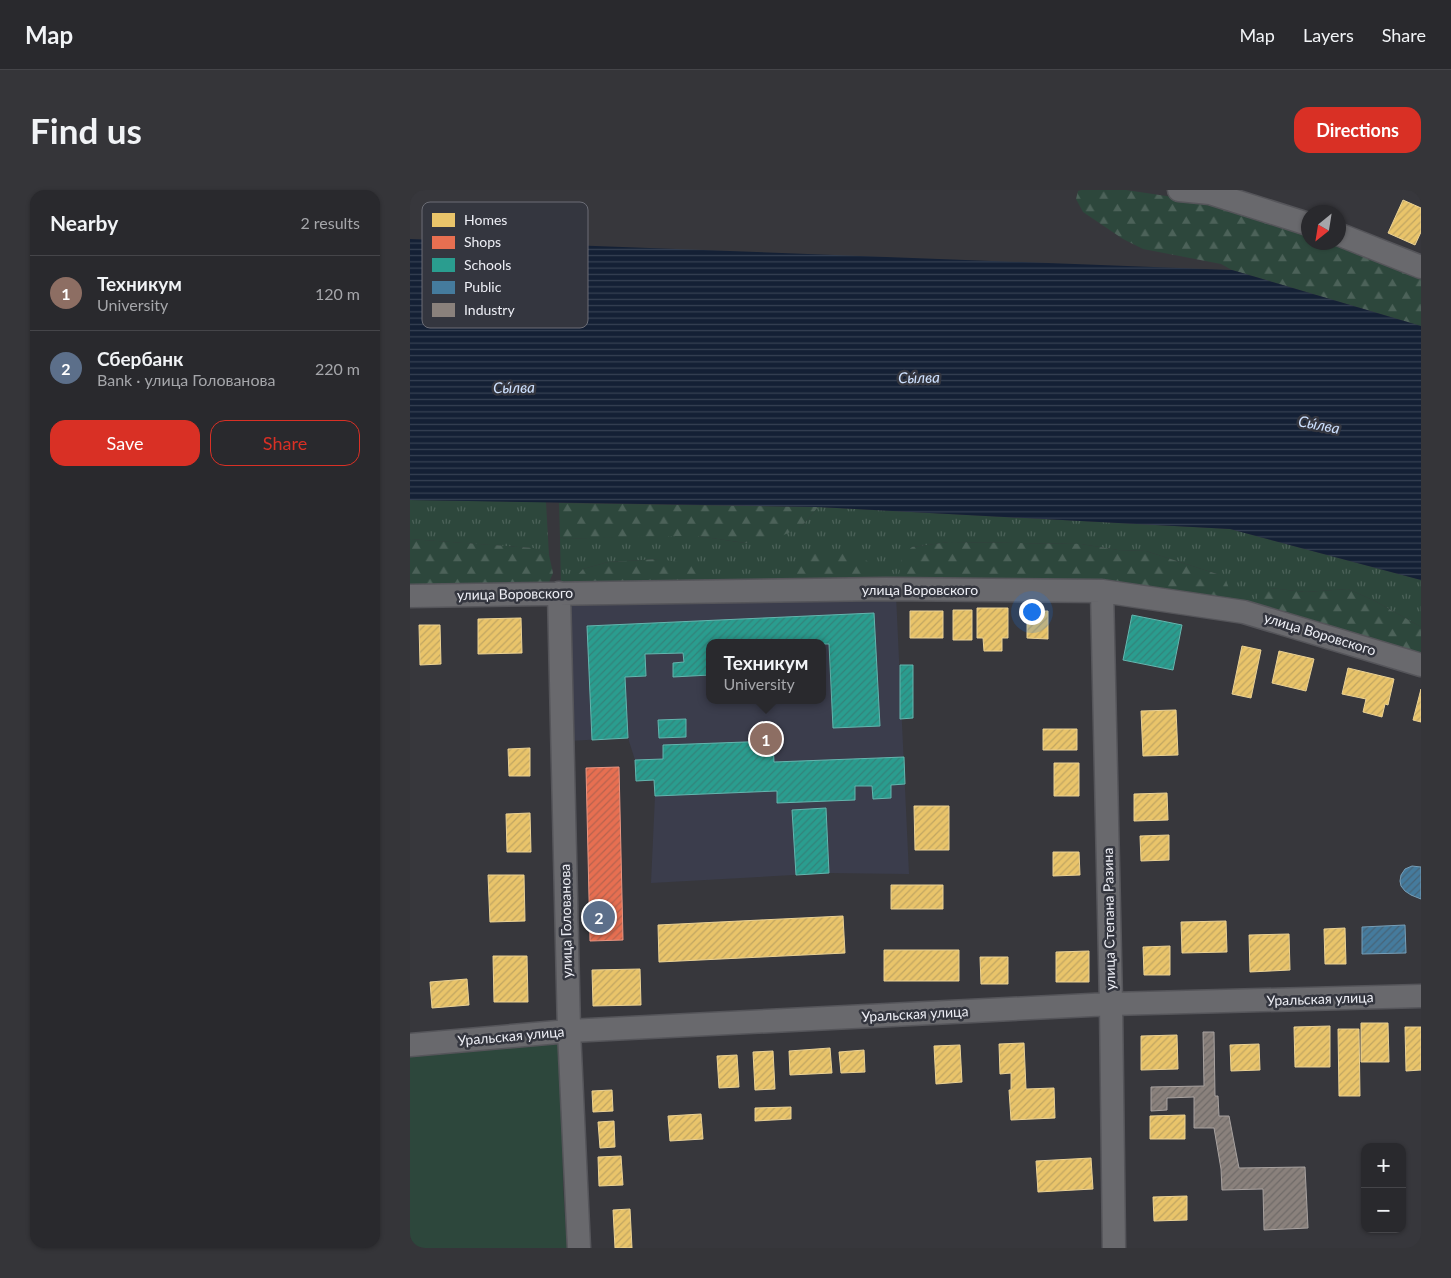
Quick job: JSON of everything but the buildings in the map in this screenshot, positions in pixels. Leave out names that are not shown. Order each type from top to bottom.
[{"type":"street","points":[[1180,190],[1210,193],[1301,222]]},
{"type":"street","points":[[1346,237],[1421,267]]},
{"type":"street","name":"улица Воровского","points":[[410,596],[886,589],[1102,591],[1244,612],[1421,664]]},
{"type":"street","name":"улица Степана Разина","points":[[1102,591],[1114,1248]]},
{"type":"street","name":"улица Голованова","points":[[558,593],[569,1031],[579,1248]]},
{"type":"street","name":"Уральская улица","points":[[410,1045],[569,1031],[1111,1004],[1421,996]]},
{"type":"shaded area","points":[[896,595],[909,874],[829,873],[651,883],[654,781],[636,781],[635,760],[628,738],[566,741],[562,596]]},
{"type":"green space","points":[[1126,190],[1227,205],[1301,228],[1301,250],[1346,250],[1346,248],[1384,265],[1421,278],[1421,326],[1232,270],[1221,264],[1143,249],[1123,239],[1083,212],[1076,199],[1078,191]]},
{"type":"green space","points":[[410,500],[546,502],[549,555],[532,548],[410,539]]},
{"type":"green space","points":[[559,503],[818,507],[801,527],[773,540],[745,543],[698,536],[566,539],[560,537]]},
{"type":"green space","points":[[818,507],[1230,529],[1421,580],[1421,627],[1375,601],[1348,589],[1305,592],[1270,588],[1258,606],[1230,604],[1217,574],[1146,551],[1118,550],[1081,544],[949,542],[912,547],[898,583],[791,581],[705,586],[659,559],[608,562],[583,569],[570,589],[561,589],[560,537],[566,539],[698,536],[745,543],[801,527]]},
{"type":"green space","points":[[410,539],[533,548],[549,555],[553,573],[547,587],[410,591]]},
{"type":"green space","points":[[949,542],[1081,544],[1118,550],[1146,551],[1217,574],[1226,580],[1231,595],[1230,604],[898,583],[902,556],[912,547]]},
{"type":"green space","points":[[837,552],[864,558],[877,571],[878,583],[791,581],[806,554]]},
{"type":"green space","points":[[659,559],[690,564],[706,571],[705,586],[570,589],[575,578],[583,569],[608,562]]},
{"type":"green space","points":[[1270,588],[1305,592],[1348,589],[1375,601],[1421,627],[1421,655],[1258,606],[1257,598],[1260,591]]},
{"type":"green space","points":[[561,1038],[563,1186],[567,1248],[410,1248],[410,1052]]},
{"type":"water","name":"Сы́лва","points":[[410,239],[422,239],[422,328],[588,328],[588,246],[1232,270],[1421,326],[1421,580],[1230,529],[818,507],[410,500]]},
{"type":"place","name":"Техникум","points":[[766,739]]},
{"type":"place","name":"Сбербанк","points":[[599,917]]}]
